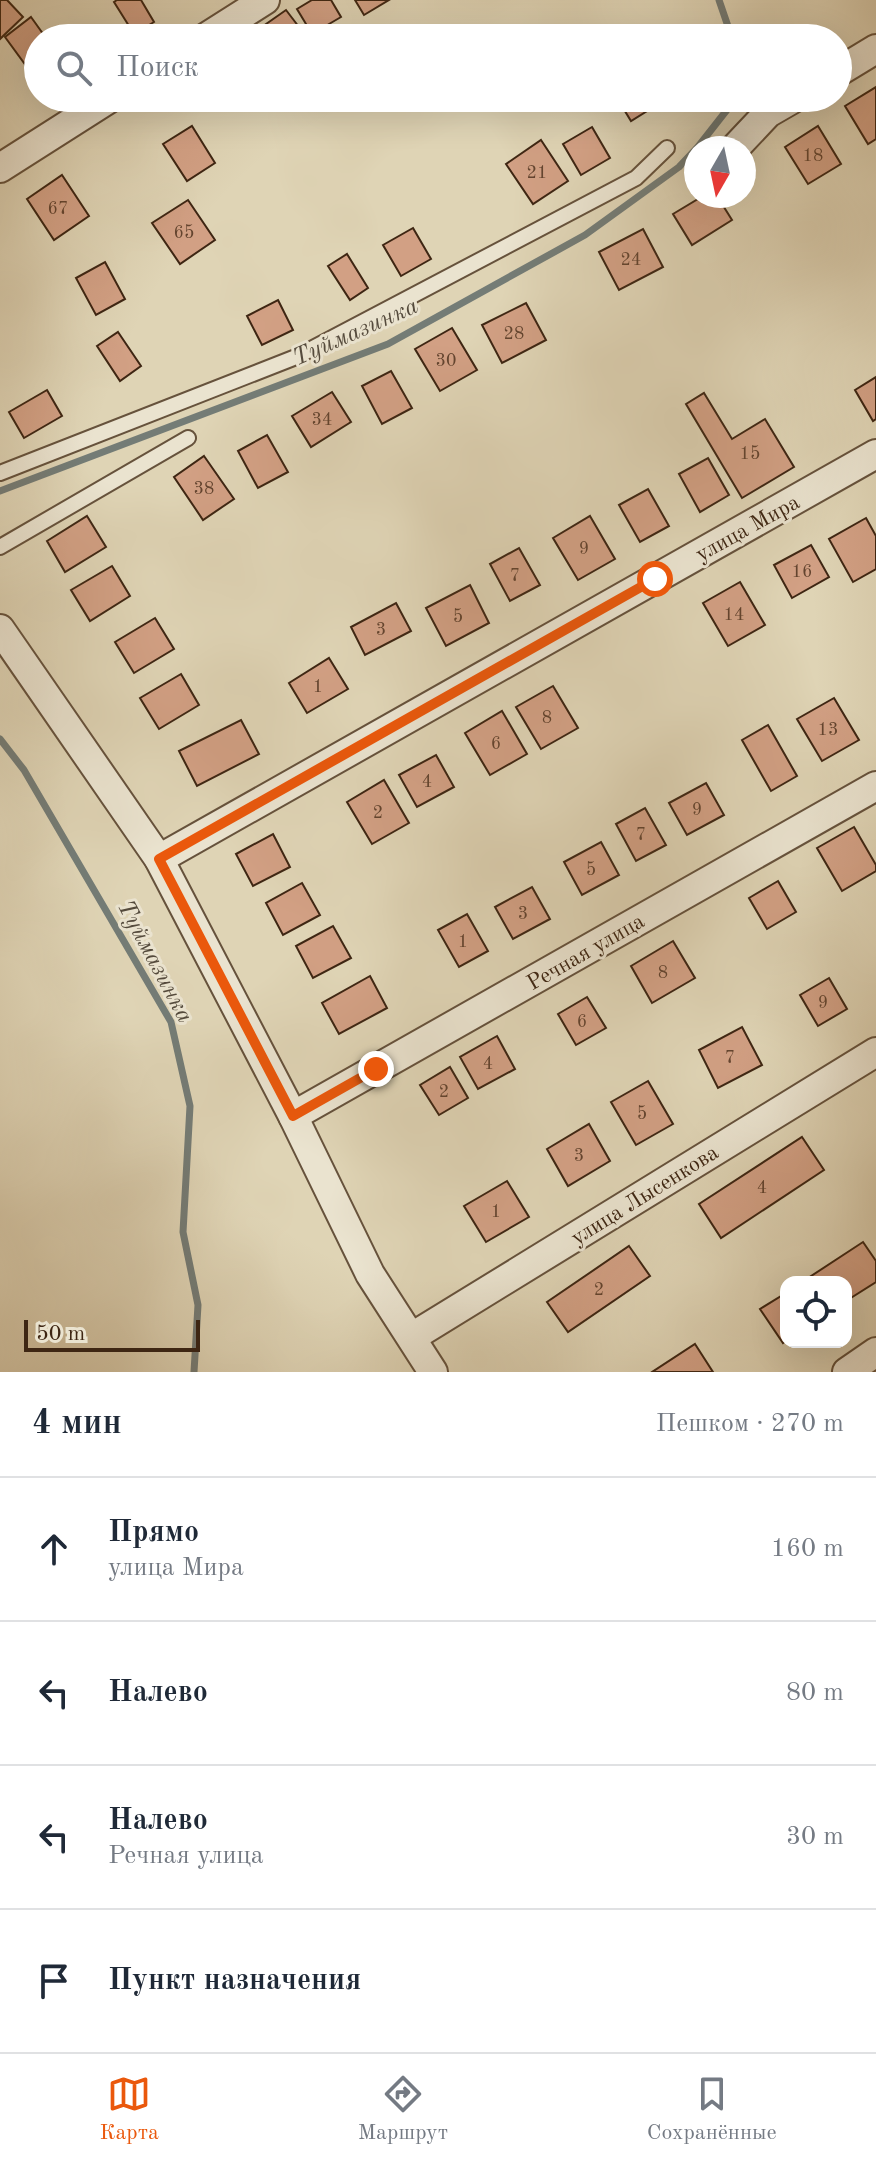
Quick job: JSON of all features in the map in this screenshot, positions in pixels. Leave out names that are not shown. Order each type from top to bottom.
[{"type":"street","points":[[227,24],[265,0]]},
{"type":"street","points":[[852,64],[876,49]]},
{"type":"street","points":[[0,168],[88,112]]},
{"type":"street","points":[[746,136],[770,112]]},
{"type":"street","name":"улица Мира","points":[[159,859],[876,454]]},
{"type":"street","points":[[0,629],[159,859],[293,1116],[370,1274],[433,1372]]},
{"type":"street","name":"Речная улица","points":[[293,1116],[876,786]]},
{"type":"street","name":"улица Лысенкова","points":[[412,1337],[876,1052]]},
{"type":"street","points":[[847,1372],[876,1352]]},
{"type":"lane","points":[[0,473],[296,357],[636,178],[667,148]]},
{"type":"lane","points":[[0,547],[188,438]]},
{"type":"building","points":[[0,0],[7,0],[23,17],[0,39]]},
{"type":"building","points":[[141,0],[154,22],[128,24],[114,2]]},
{"type":"building","points":[[312,0],[331,0],[341,17],[329,24],[306,24],[297,9]]},
{"type":"building","points":[[355,0],[389,0],[364,15]]},
{"type":"building","points":[[286,10],[297,24],[266,24]]},
{"type":"building","points":[[31,17],[36,24],[24,24],[24,63],[5,37]]},
{"type":"building","points":[[876,87],[876,139],[868,144],[849,112],[852,112],[852,102]]},
{"type":"building","points":[[626,112],[646,112],[631,121]]},
{"type":"building","points":[[192,126],[215,163],[187,181],[163,144]]},
{"type":"building","points":[[818,126],[841,164],[808,184],[785,147]]},
{"type":"building","points":[[592,127],[610,158],[581,175],[563,144]]},
{"type":"building","points":[[541,140],[568,181],[533,204],[506,164]]},
{"type":"building","points":[[62,175],[89,216],[54,240],[27,199]]},
{"type":"building","points":[[188,200],[215,240],[180,264],[152,223]]},
{"type":"building","points":[[684,207],[724,208],[732,220],[692,245],[673,214]]},
{"type":"building","points":[[413,228],[431,259],[401,276],[383,245]]},
{"type":"building","points":[[643,229],[663,267],[619,290],[599,252]]},
{"type":"building","points":[[347,254],[368,288],[350,300],[328,266]]},
{"type":"building","points":[[105,262],[125,299],[96,315],[76,278]]},
{"type":"building","points":[[278,300],[293,330],[262,345],[247,316]]},
{"type":"building","points":[[526,303],[546,340],[502,363],[482,325]]},
{"type":"building","points":[[452,328],[477,370],[440,391],[415,349]]},
{"type":"building","points":[[118,332],[141,366],[120,381],[97,346]]},
{"type":"building","points":[[391,371],[412,408],[382,424],[362,386]]},
{"type":"building","points":[[876,377],[876,419],[873,421],[855,390]]},
{"type":"building","points":[[47,390],[62,416],[24,438],[9,412]]},
{"type":"building","points":[[332,392],[351,422],[311,447],[292,416]]},
{"type":"building","points":[[704,393],[732,439],[765,419],[794,467],[742,498],[686,404]]},
{"type":"building","points":[[267,435],[288,472],[258,488],[238,451]]},
{"type":"building","points":[[204,456],[234,499],[203,520],[174,477]]},
{"type":"building","points":[[708,458],[729,495],[700,512],[679,474]]},
{"type":"building","points":[[648,489],[669,526],[640,542],[619,505]]},
{"type":"building","points":[[87,516],[106,547],[65,572],[47,541]]},
{"type":"building","points":[[590,516],[615,559],[578,580],[553,538]]},
{"type":"building","points":[[866,518],[876,536],[876,569],[853,582],[829,539]]},
{"type":"building","points":[[811,545],[829,577],[792,598],[774,565]]},
{"type":"building","points":[[519,548],[540,585],[510,601],[490,564]]},
{"type":"building","points":[[112,566],[130,596],[90,621],[71,590]]},
{"type":"building","points":[[740,582],[765,625],[728,646],[703,603]]},
{"type":"building","points":[[470,585],[489,623],[446,646],[426,608]]},
{"type":"building","points":[[396,603],[411,631],[365,655],[351,627]]},
{"type":"building","points":[[155,618],[174,649],[134,673],[115,642]]},
{"type":"building","points":[[329,658],[348,689],[307,713],[289,683]]},
{"type":"building","points":[[181,674],[199,705],[159,729],[140,698]]},
{"type":"building","points":[[553,686],[578,728],[541,749],[516,707]]},
{"type":"building","points":[[834,698],[859,740],[822,761],[797,719]]},
{"type":"building","points":[[502,711],[527,754],[490,775],[465,733]]},
{"type":"building","points":[[241,720],[259,754],[197,786],[179,751]]},
{"type":"building","points":[[768,725],[797,776],[771,791],[742,740]]},
{"type":"building","points":[[436,755],[454,787],[417,807],[399,775]]},
{"type":"building","points":[[384,780],[409,823],[372,844],[347,802]]},
{"type":"building","points":[[706,783],[724,815],[687,835],[669,803]]},
{"type":"building","points":[[645,808],[666,845],[636,861],[616,824]]},
{"type":"building","points":[[854,827],[876,865],[876,871],[842,891],[817,848]]},
{"type":"building","points":[[273,834],[290,867],[253,886],[236,854]]},
{"type":"building","points":[[601,842],[619,875],[582,895],[564,862]]},
{"type":"building","points":[[778,881],[796,912],[767,929],[749,898]]},
{"type":"building","points":[[302,883],[320,915],[283,935],[266,903]]},
{"type":"building","points":[[532,887],[550,919],[513,939],[495,907]]},
{"type":"building","points":[[467,914],[488,951],[459,967],[438,930]]},
{"type":"building","points":[[333,926],[351,958],[313,978],[296,946]]},
{"type":"building","points":[[673,941],[695,978],[652,1003],[631,966]]},
{"type":"building","points":[[370,976],[387,1008],[339,1034],[322,1003]]},
{"type":"building","points":[[829,978],[847,1009],[818,1026],[800,995]]},
{"type":"building","points":[[587,997],[606,1028],[576,1045],[558,1014]]},
{"type":"building","points":[[742,1027],[762,1065],[718,1088],[699,1050]]},
{"type":"building","points":[[497,1036],[515,1069],[478,1089],[460,1057]]},
{"type":"building","points":[[450,1067],[468,1098],[439,1115],[420,1085]]},
{"type":"building","points":[[648,1081],[673,1124],[636,1145],[611,1102]]},
{"type":"building","points":[[589,1124],[610,1161],[568,1186],[547,1149]]},
{"type":"building","points":[[802,1137],[824,1170],[721,1238],[699,1204]]},
{"type":"building","points":[[507,1181],[529,1217],[486,1242],[464,1206]]},
{"type":"building","points":[[863,1242],[876,1261],[876,1282],[852,1297],[852,1276],[811,1276]]},
{"type":"building","points":[[629,1246],[650,1276],[568,1332],[547,1302]]},
{"type":"building","points":[[780,1297],[780,1339],[760,1309]]},
{"type":"building","points":[[695,1344],[713,1372],[652,1372]]},
{"type":"waterway","name":"Туймазинка","points":[[719,0],[727,24]]},
{"type":"waterway","name":"Туймазинка","points":[[706,136],[725,112]]},
{"type":"waterway","name":"Туймазинка","points":[[0,491],[388,344],[585,235],[684,162]]},
{"type":"waterway","name":"Туймазинка","points":[[0,739],[24,770],[171,1022],[190,1106],[183,1232],[198,1305],[194,1372]]},
{"type":"route","points":[[376,1069],[293,1116],[159,859],[655,579]]}]
